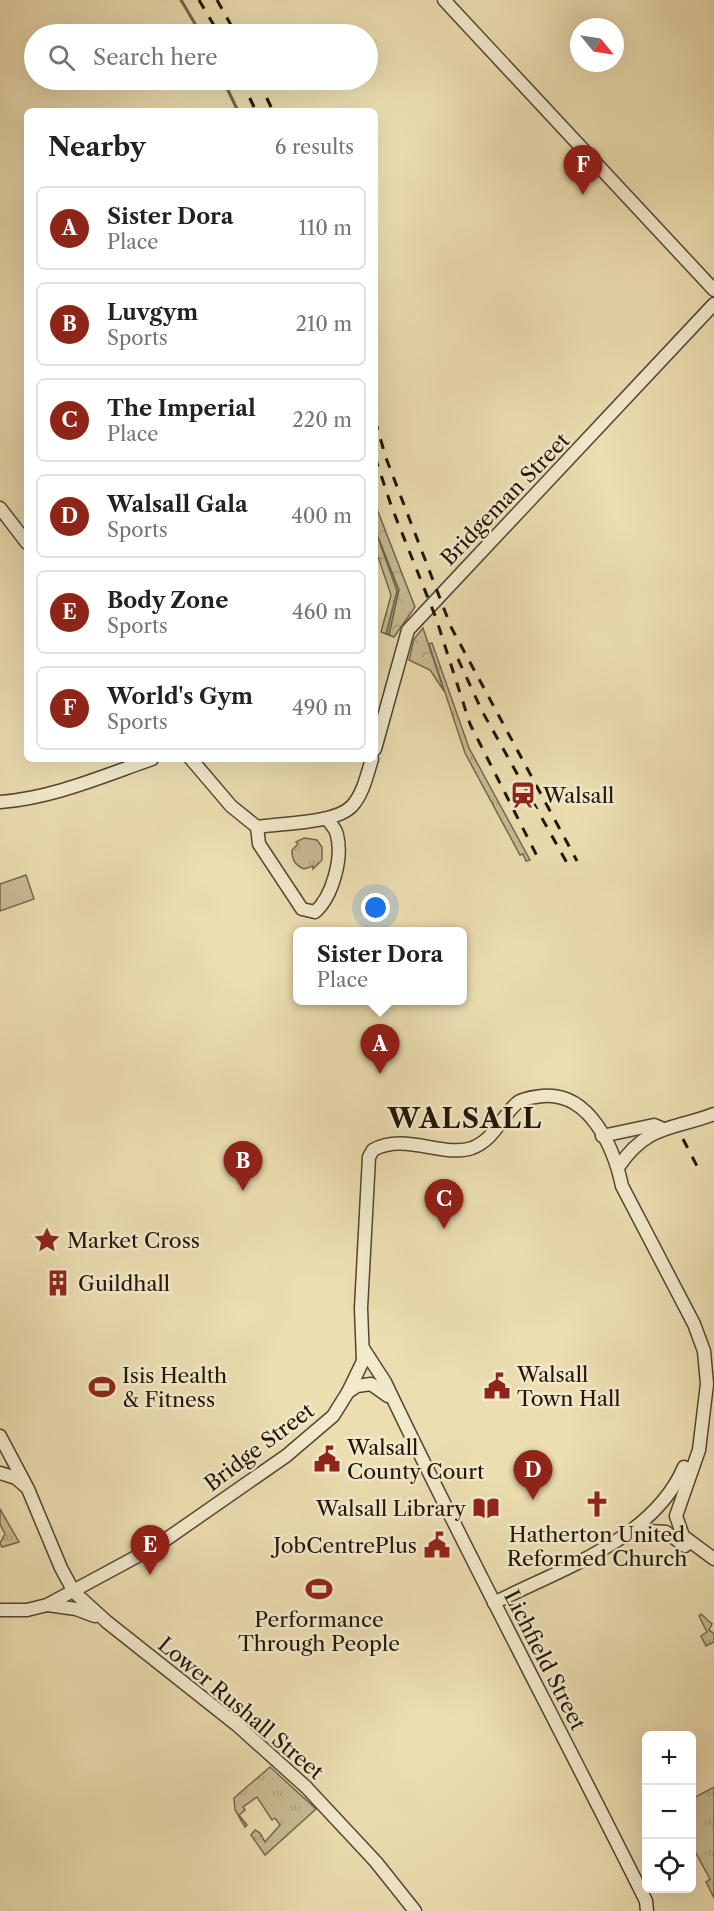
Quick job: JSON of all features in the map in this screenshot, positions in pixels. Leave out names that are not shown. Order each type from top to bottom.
[{"type":"street","points":[[444,0],[714,290]]},
{"type":"street","name":"Bridgeman Street","points":[[378,738],[408,630],[714,304]]},
{"type":"street","points":[[0,508],[24,539]]},
{"type":"street","points":[[0,802],[27,800],[50,794],[143,762]]},
{"type":"street","points":[[194,762],[231,806],[256,827],[259,844],[302,909],[315,912],[328,896],[339,849],[337,833],[327,819]]},
{"type":"street","points":[[256,827],[327,819],[352,806],[364,784],[371,762]]},
{"type":"street","name":"Bridge Street","points":[[47,1605],[158,1545],[286,1455],[333,1416],[363,1361],[360,1308],[369,1157],[373,1150],[393,1143],[471,1148],[498,1130],[518,1102],[535,1096],[557,1095],[581,1107],[595,1123],[602,1136]]},
{"type":"street","points":[[619,1166],[635,1146],[661,1128],[714,1114]]},
{"type":"street","points":[[661,1128],[654,1125],[602,1136],[619,1166],[622,1186],[702,1343],[707,1384],[699,1450],[676,1510],[677,1524],[686,1539],[714,1561]]},
{"type":"street","name":"Lichfield Street","points":[[363,1348],[377,1368],[395,1403],[436,1491],[646,1906],[655,1911]]},
{"type":"street","name":"Lichfield Street","points":[[348,1392],[357,1386],[371,1384],[395,1403]]},
{"type":"street","name":"Lower Rushall Street","points":[[0,1436],[28,1489],[61,1568],[74,1592],[107,1622],[237,1725],[306,1787],[376,1862],[416,1911]]},
{"type":"street","points":[[494,1603],[611,1544],[654,1513],[671,1493],[699,1440]]},
{"type":"street","points":[[0,1473],[16,1478],[28,1489]]},
{"type":"street","points":[[632,1530],[666,1532],[714,1561]]},
{"type":"street","points":[[0,1610],[27,1610],[47,1605]]},
{"type":"street","name":"Lower Rushall Street","points":[[47,1605],[85,1611],[107,1622]]},
{"type":"green space","points":[[378,512],[415,607],[394,637],[381,632],[391,595],[378,557]]},
{"type":"green space","points":[[423,628],[444,691],[430,670],[409,660],[414,639]]},
{"type":"green space","points":[[432,643],[469,748],[530,860],[526,861],[523,854],[520,855],[465,753],[429,644]]},
{"type":"green space","points":[[304,838],[317,840],[322,847],[322,860],[313,869],[313,866],[304,869],[296,864],[293,857],[292,850],[298,844],[296,842]]},
{"type":"green space","points":[[26,875],[34,899],[0,911],[0,884]]},
{"type":"green space","points":[[0,1509],[19,1542],[2,1547],[0,1543],[5,1534],[0,1524]]},
{"type":"green space","points":[[701,1614],[712,1624],[709,1630],[714,1634],[714,1642],[706,1646],[701,1636],[707,1632],[699,1616]]},
{"type":"green space","points":[[270,1767],[316,1809],[265,1855],[251,1835],[255,1830],[260,1833],[265,1842],[280,1825],[275,1818],[272,1820],[257,1797],[243,1807],[245,1810],[239,1815],[247,1825],[245,1827],[235,1810],[234,1798]]},
{"type":"green space","points":[[714,1787],[714,1898],[706,1882],[710,1879],[696,1853],[696,1797]]},
{"type":"shaded area","points":[[378,537],[399,590],[389,635],[386,634],[397,591]]},
{"type":"waterway","points":[[181,0],[195,24]]},
{"type":"waterway","points":[[228,90],[237,108]]},
{"type":"railway","points":[[199,0],[213,24]]},
{"type":"railway","points":[[217,0],[230,24]]},
{"type":"railway","points":[[246,90],[255,108]]},
{"type":"railway","points":[[263,90],[272,108]]},
{"type":"railway","points":[[378,430],[386,458],[451,627],[577,861]]},
{"type":"railway","points":[[378,466],[392,508],[436,618],[470,724],[538,858]]},
{"type":"railway","points":[[458,659],[482,711],[567,863]]},
{"type":"railway","points":[[683,1139],[698,1168]]},
{"type":"place","name":"World's Gym","points":[[583,195]]},
{"type":"place","name":"Walsall","points":[[523,795]]},
{"type":"place","name":"Sister Dora","points":[[380,1074]]},
{"type":"place","name":"Luvgym","points":[[243,1191]]},
{"type":"place","name":"The Imperial","points":[[444,1229]]},
{"type":"place","name":"Market Cross","points":[[47,1240]]},
{"type":"place","name":"Guildhall","points":[[58,1283]]},
{"type":"place","name":"Walsall Town Hall","points":[[497,1386]]},
{"type":"place","name":"Isis Health & Fitness","points":[[102,1387]]},
{"type":"place","name":"Walsall County Court","points":[[327,1459]]},
{"type":"place","name":"Walsall Gala","points":[[533,1500]]},
{"type":"place","name":"Hatherton United Reformed Church","points":[[597,1504]]},
{"type":"place","name":"Walsall Library","points":[[486,1508]]},
{"type":"place","name":"JobCentrePlus","points":[[437,1545]]},
{"type":"place","name":"Body Zone","points":[[150,1575]]},
{"type":"place","name":"Performance Through People","points":[[319,1589]]},
{"type":"district","name":"WALSALL","points":[[465,1118]]}]
